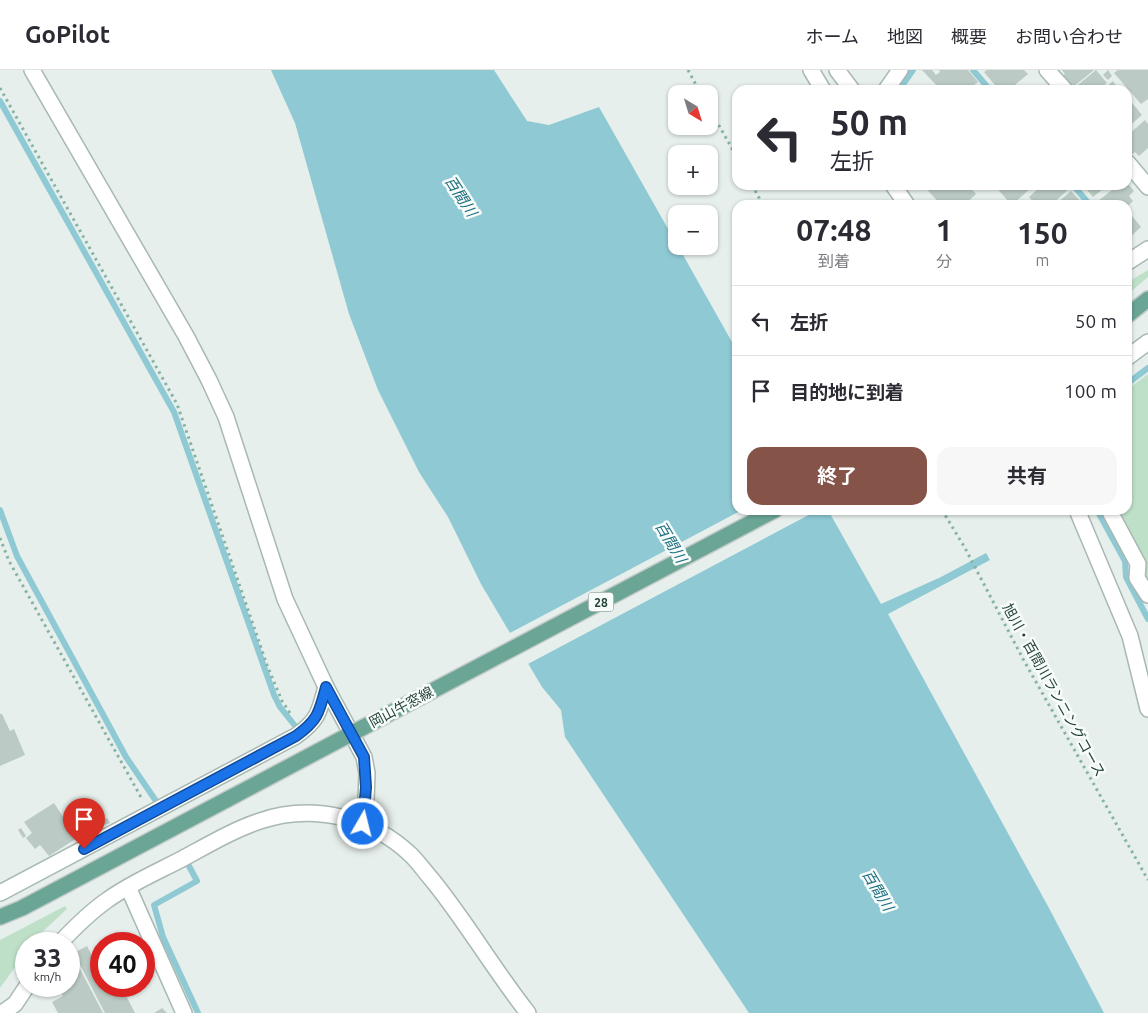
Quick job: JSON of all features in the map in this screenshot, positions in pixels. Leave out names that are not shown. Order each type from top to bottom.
[{"type":"main road","points":[[1132,312],[1148,299]]},
{"type":"main road","name":"岡山牛窓線","points":[[0,917],[22,908],[766,515]]},
{"type":"street","points":[[32,70],[186,336],[226,417],[285,599],[326,687],[364,757],[367,773],[363,824]]},
{"type":"street","points":[[811,70],[820,85]]},
{"type":"street","points":[[837,70],[848,85]]},
{"type":"street","points":[[890,85],[900,70]]},
{"type":"street","points":[[1048,70],[1061,85]]},
{"type":"street","points":[[1132,168],[1148,187]]},
{"type":"street","points":[[1132,259],[1148,249]]},
{"type":"street","points":[[1132,354],[1148,342]]},
{"type":"street","points":[[1078,515],[1130,636],[1148,709]]},
{"type":"street","points":[[1112,515],[1138,564],[1137,578],[1148,595]]},
{"type":"street","points":[[0,893],[296,736],[319,714],[326,687]]},
{"type":"street","points":[[70,932],[107,900],[128,887],[231,833],[260,820],[288,814],[317,813],[343,816],[379,831],[412,855],[446,897],[528,1013]]},
{"type":"street","points":[[128,887],[184,1013]]},
{"type":"street","points":[[2,1013],[15,1004],[20,997]]},
{"type":"path","points":[[688,70],[696,85]]},
{"type":"path","points":[[0,88],[177,404],[267,665],[282,701],[294,719],[305,729]]},
{"type":"path","points":[[718,124],[732,148]]},
{"type":"path","name":"旭川・百間川ランニングコース","points":[[945,515],[965,548],[1023,659],[1148,880]]},
{"type":"path","points":[[0,538],[14,570],[150,814]]},
{"type":"green space","points":[[1148,270],[1148,277],[1132,291],[1132,280]]},
{"type":"green space","points":[[1148,374],[1148,585],[1144,577],[1146,561],[1122,515],[1132,515],[1132,386]]},
{"type":"green space","points":[[65,906],[67,909],[42,932],[15,932]]},
{"type":"green space","points":[[15,932],[15,967],[0,988],[0,940]]},
{"type":"water","name":"百間川","points":[[271,70],[494,70],[527,121],[549,125],[599,107],[668,229],[668,255],[683,255],[732,342],[732,515],[831,515],[881,604],[941,577],[986,553],[990,560],[888,614],[1050,910],[1104,1013],[749,1013],[565,737],[561,710],[542,687],[481,584],[448,517],[419,472],[378,390],[349,314],[295,123]]},
{"type":"pier","points":[[733,515],[809,515],[526,665],[508,634]]},
{"type":"building","points":[[922,70],[932,70],[936,75],[940,72],[939,70],[968,70],[978,82],[974,85],[936,85]]},
{"type":"building","points":[[987,70],[1024,70],[1028,74],[1015,85],[995,85],[984,72]]},
{"type":"building","points":[[1062,70],[1094,70],[1075,85],[1071,85],[1063,75],[1065,74]]},
{"type":"building","points":[[1096,70],[1107,83],[1104,85],[1078,85]]},
{"type":"building","points":[[1108,70],[1112,76],[1108,80],[1103,75]]},
{"type":"building","points":[[1118,70],[1148,70],[1148,99],[1141,104],[1132,94],[1132,85],[1124,85],[1114,73]]},
{"type":"building","points":[[1132,103],[1142,115],[1132,124]]},
{"type":"building","points":[[1145,120],[1148,124],[1148,148],[1139,156],[1135,152],[1132,154],[1132,131]]},
{"type":"building","points":[[1132,189],[1134,191],[1129,196],[1133,201],[1132,202],[1132,200],[1099,200],[1112,190]]},
{"type":"building","points":[[928,190],[972,190],[976,194],[969,200],[936,200]]},
{"type":"building","points":[[998,190],[1029,190],[1017,200],[1007,200]]},
{"type":"building","points":[[1037,190],[1068,190],[1057,200],[1032,200],[1029,197]]},
{"type":"building","points":[[1087,190],[1102,190],[1093,197]]},
{"type":"building","points":[[1071,191],[1079,200],[1061,200]]},
{"type":"building","points":[[1132,216],[1141,227],[1132,235]]},
{"type":"building","points":[[0,714],[2,714],[10,731],[14,729],[25,755],[0,766]]},
{"type":"building","points":[[54,803],[77,838],[49,856],[40,845],[35,849],[26,838],[32,833],[24,822]]},
{"type":"building","points":[[76,805],[85,821],[90,818],[98,832],[80,843],[63,813]]},
{"type":"building","points":[[107,818],[110,823],[104,825],[102,820]]},
{"type":"building","points":[[21,828],[26,836],[23,838],[18,830]]},
{"type":"building","points":[[87,946],[90,952],[90,984],[80,965],[80,950]]},
{"type":"building","points":[[80,969],[90,988],[90,997],[95,997],[103,1013],[58,1013],[52,1002],[61,997],[80,997]]},
{"type":"building","points":[[97,997],[127,997],[135,1013],[105,1013]]},
{"type":"building","points":[[162,1008],[167,1013],[154,1013]]},
{"type":"waterway","points":[[902,85],[913,70]]},
{"type":"waterway","points":[[973,70],[986,85]]},
{"type":"waterway","points":[[0,101],[174,412],[274,695],[280,707],[296,727]]},
{"type":"waterway","points":[[1077,190],[1086,200]]},
{"type":"waterway","points":[[1132,380],[1148,368]]},
{"type":"waterway","points":[[0,510],[17,556],[126,757],[156,801]]},
{"type":"waterway","points":[[1100,515],[1125,561],[1126,577],[1148,619]]},
{"type":"waterway","points":[[189,866],[197,881],[154,905],[163,937],[198,1013]]},
{"type":"route","points":[[84,849],[296,736],[319,714],[326,687],[364,757],[367,773],[363,824]]}]
